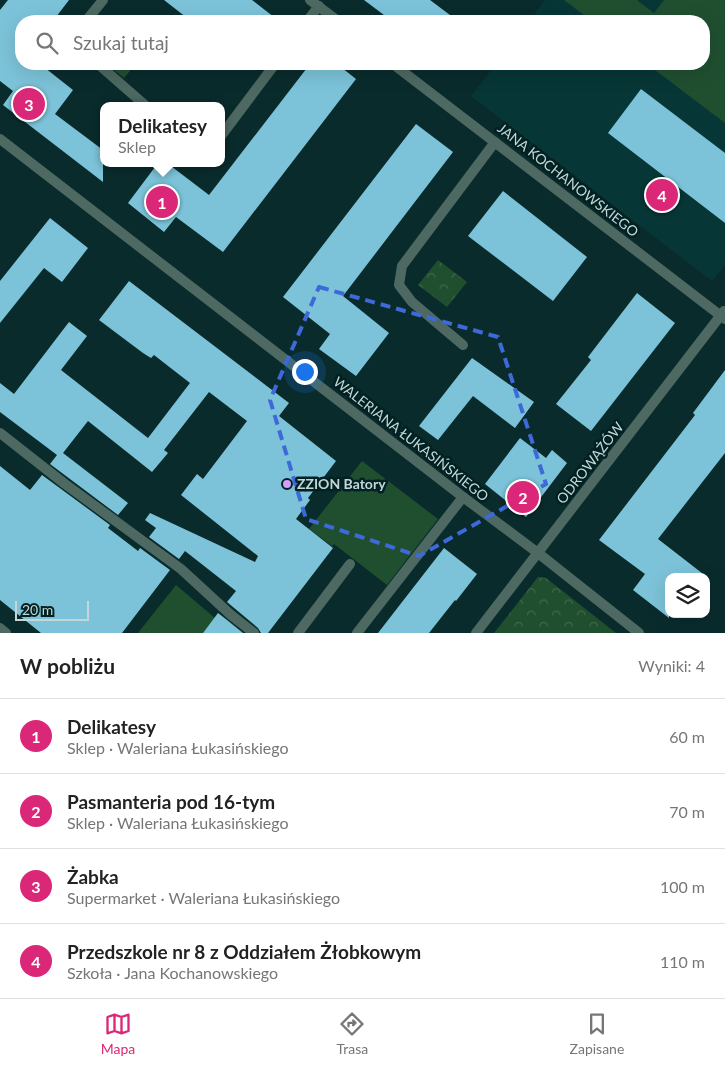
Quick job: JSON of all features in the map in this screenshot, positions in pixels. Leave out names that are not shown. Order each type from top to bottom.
[{"type":"street","points":[[91,15],[103,0]]},
{"type":"street","points":[[310,15],[315,3],[330,15]]},
{"type":"street","points":[[105,70],[141,102]]},
{"type":"street","points":[[225,131],[270,70]]},
{"type":"street","name":"JANA KOCHANOWSKIEGO","points":[[401,70],[724,315]]},
{"type":"street","name":"WALERIANA ŁUKASIŃSKIEGO","points":[[0,139],[538,553],[638,633]]},
{"type":"street","points":[[463,344],[412,302],[399,284],[400,275],[402,266],[495,142]]},
{"type":"street","name":"ODROWĄŻÓW","points":[[476,633],[724,315]]},
{"type":"street","points":[[0,433],[65,484],[182,569],[231,615],[254,633]]},
{"type":"street","points":[[357,633],[463,497]]},
{"type":"street","points":[[298,633],[350,564]]},
{"type":"street","points":[[0,628],[6,633]]},
{"type":"highlighted area","points":[[319,287],[498,337],[546,484],[419,556],[306,519],[270,400]]},
{"type":"shaded area","points":[[545,0],[725,0],[725,265],[712,281],[471,96],[491,70],[710,70],[710,15],[534,15]]},
{"type":"green space","points":[[564,0],[637,0],[654,13],[664,0],[725,0],[725,123],[655,70],[710,70],[710,15],[584,15]]},
{"type":"green space","points":[[114,70],[130,70],[124,78]]},
{"type":"green space","points":[[438,260],[467,282],[447,307],[418,285]]},
{"type":"green space","points":[[362,461],[438,519],[387,585],[334,544],[332,546],[309,529]]},
{"type":"green space","points":[[538,577],[546,578],[616,633],[494,633]]},
{"type":"green space","points":[[176,585],[215,618],[203,633],[138,633]]},
{"type":"building","points":[[8,0],[69,0],[58,15],[15,15],[15,70],[48,70],[73,90],[55,114],[100,148],[100,167],[103,167],[103,182],[3,105],[13,91],[0,81],[0,10]]},
{"type":"building","points":[[164,0],[252,0],[271,15],[183,15]]},
{"type":"building","points":[[364,0],[430,0],[450,15],[384,15]]},
{"type":"building","points":[[305,70],[345,70],[356,79],[223,252],[176,217],[164,232],[128,203],[155,167],[172,167],[209,195]]},
{"type":"building","points":[[641,89],[725,153],[725,223],[608,133]]},
{"type":"building","points":[[416,124],[453,152],[343,296],[389,333],[356,376],[319,349],[330,334],[283,297]]},
{"type":"building","points":[[503,191],[587,257],[553,301],[468,236]]},
{"type":"building","points":[[50,218],[88,248],[62,282],[44,268],[0,323],[0,281]]},
{"type":"building","points":[[129,281],[289,403],[279,416],[336,461],[308,498],[310,500],[296,519],[333,548],[268,633],[261,633],[258,628],[227,602],[236,591],[185,551],[179,559],[149,537],[156,528],[145,520],[150,513],[255,562],[258,556],[181,495],[197,474],[203,479],[247,421],[209,392],[164,450],[168,453],[152,472],[88,421],[63,453],[128,503],[118,515],[50,464],[57,455],[0,412],[0,383],[14,394],[69,322],[87,336],[61,370],[148,438],[190,383],[154,355],[151,358],[143,353],[99,320]]},
{"type":"building","points":[[637,293],[675,323],[591,431],[556,404],[591,360],[588,357]]},
{"type":"building","points":[[472,358],[534,402],[515,428],[473,396],[438,440],[419,426]]},
{"type":"building","points":[[725,370],[725,453],[658,539],[702,573],[665,573],[665,615],[633,590],[645,574],[599,540],[695,415],[693,413]]},
{"type":"building","points":[[520,438],[546,458],[552,450],[567,463],[526,517],[485,484]]},
{"type":"building","points":[[0,466],[30,490],[42,475],[110,525],[108,528],[138,551],[140,548],[170,570],[122,633],[41,633],[0,600]]},
{"type":"building","points":[[444,548],[477,574],[429,633],[378,633]]},
{"type":"building","points":[[218,613],[227,620],[243,633],[203,633]]},
{"type":"place","name":"Żabka","points":[[29,104]]},
{"type":"place","name":"Przedszkole nr 8 z Oddziałem Żłobkowym","points":[[662,195]]},
{"type":"place","name":"Delikatesy","points":[[162,202]]},
{"type":"place","name":"ZZION Batory","points":[[287,484]]},
{"type":"place","name":"Pasmanteria pod 16-tym","points":[[523,497]]}]
